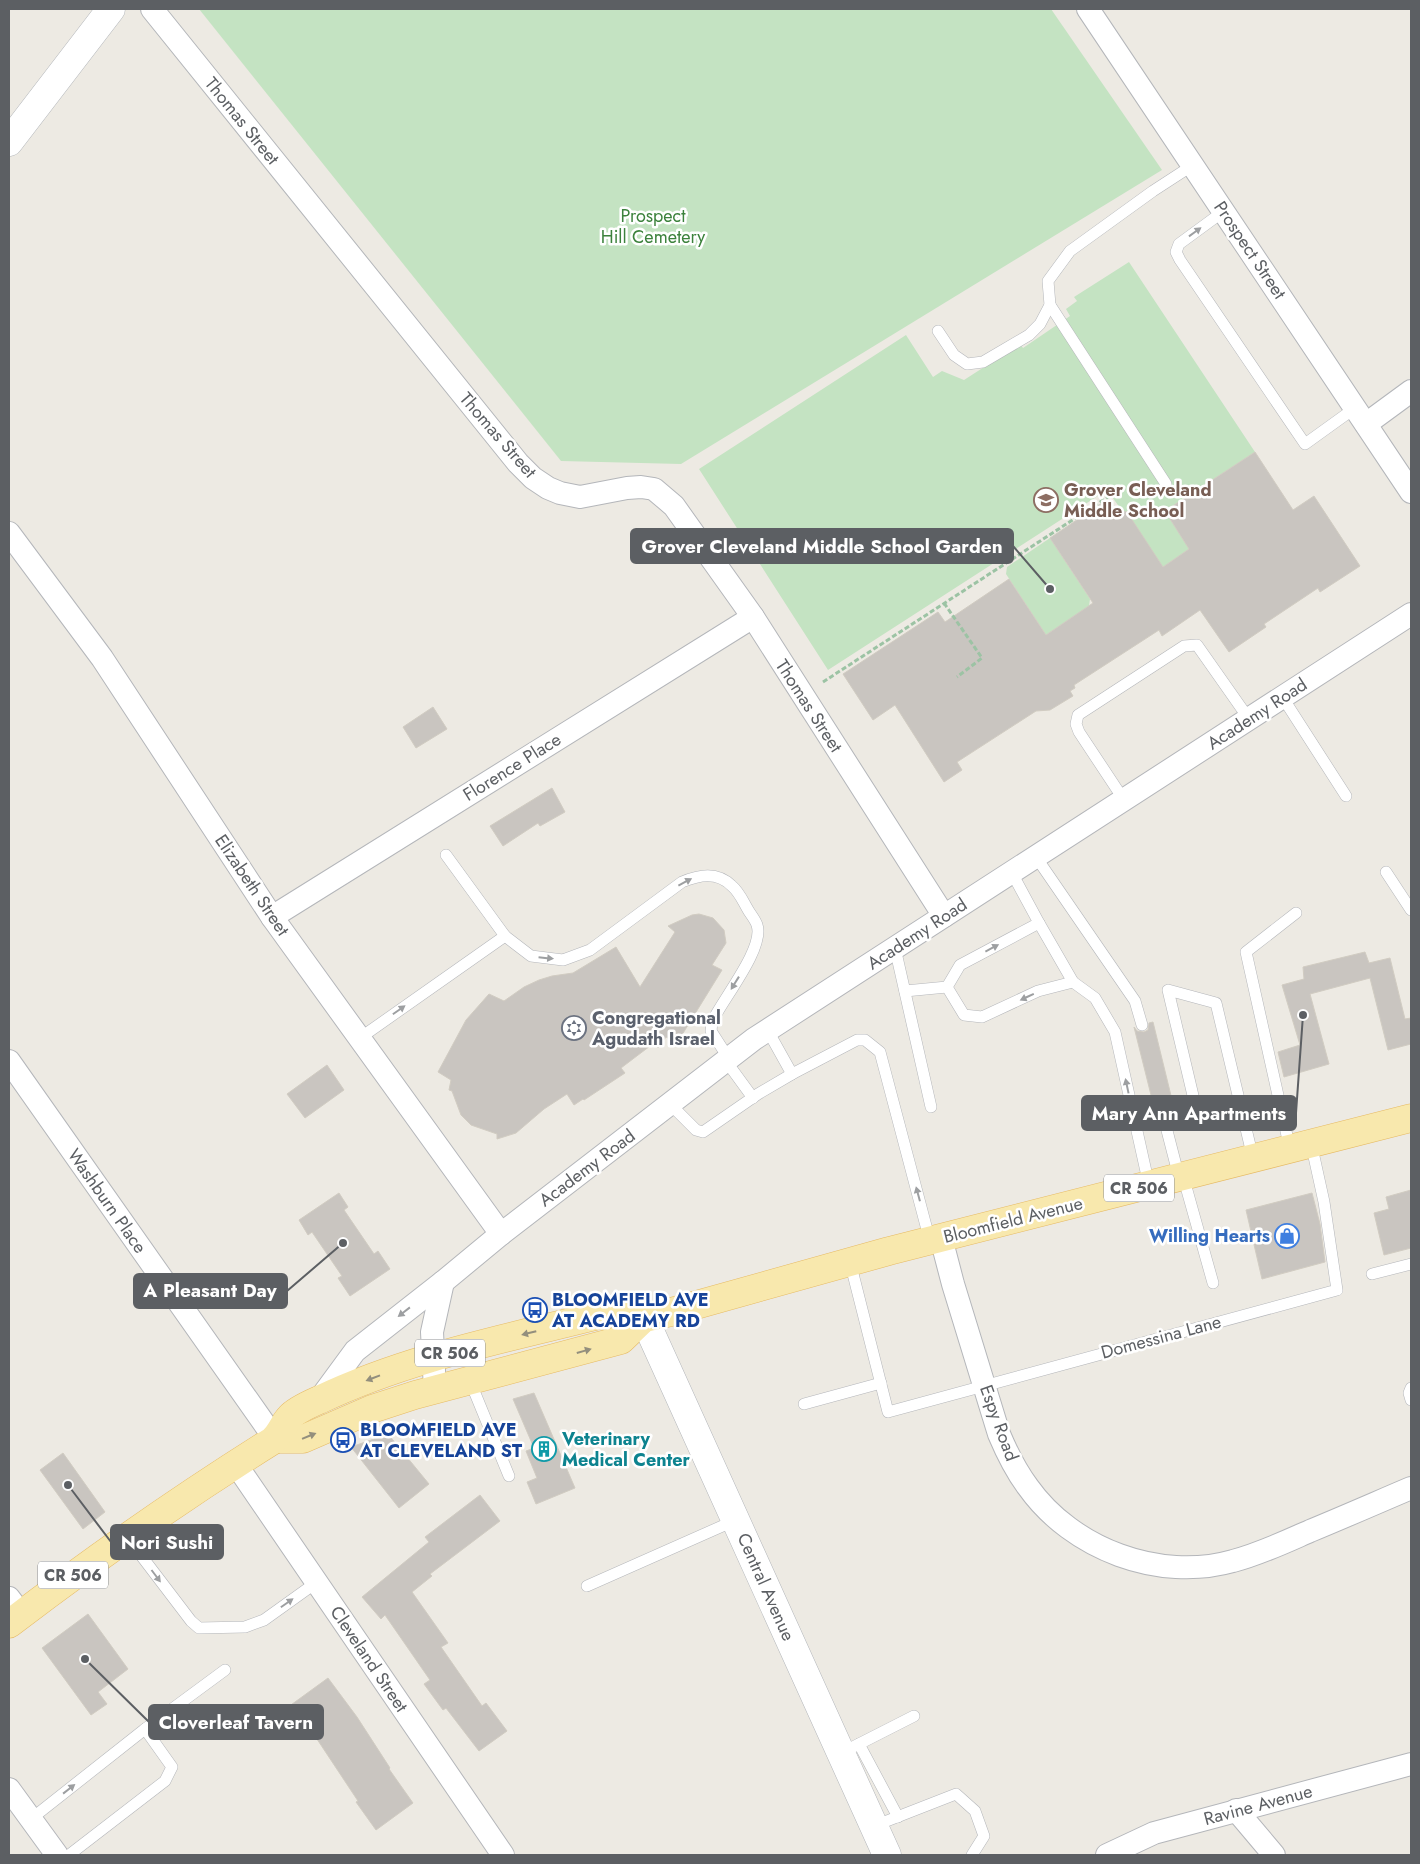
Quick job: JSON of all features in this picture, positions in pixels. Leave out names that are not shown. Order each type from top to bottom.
[{"type":"main road","points":[[9,142],[111,9]]},
{"type":"main road","name":"Bloomfield Avenue","points":[[13,1612],[89,1563],[235,1463],[275,1439],[291,1415],[319,1400],[373,1377],[433,1358],[612,1312],[644,1318],[850,1262],[1411,1118]]},
{"type":"main road","name":"Bloomfield Avenue","points":[[275,1439],[303,1439],[372,1409],[621,1340],[644,1318]]},
{"type":"main road","name":"Central Avenue","points":[[644,1318],[736,1520],[886,1821],[887,1855]]},
{"type":"street","name":"Thomas Street","points":[[152,9],[518,463],[534,478],[548,488],[560,493],[580,497],[641,487],[654,489],[674,506],[753,617],[944,916]]},
{"type":"street","name":"Prospect Street","points":[[1088,9],[1411,492]]},
{"type":"street","points":[[1361,416],[1411,391]]},
{"type":"street","name":"Elizabeth Street","points":[[9,533],[102,658],[272,917],[501,1234]]},
{"type":"street","name":"Academy Road","points":[[319,1400],[354,1350],[727,1060],[944,916],[1411,614]]},
{"type":"street","name":"Florence Place","points":[[272,917],[753,617]]},
{"type":"street","name":"Washburn Place","points":[[9,1061],[275,1439]]},
{"type":"street","name":"Espy Road","points":[[936,1240],[953,1284],[999,1434],[1007,1453],[1029,1488],[1042,1504],[1057,1519],[1091,1542],[1110,1551],[1149,1564],[1190,1567],[1232,1562],[1265,1551],[1411,1488]]},
{"type":"street","points":[[435,1390],[432,1332],[443,1282]]},
{"type":"street","name":"Cleveland Street","points":[[235,1463],[503,1855]]},
{"type":"street","name":"Ravine Avenue","points":[[1107,1855],[1154,1833],[1411,1764]]},
{"type":"street","points":[[9,1788],[57,1855]]},
{"type":"street","points":[[1236,1810],[1274,1855]]},
{"type":"lane","points":[[1166,484],[1050,305],[1048,281],[1070,251],[1153,191],[1193,165]]},
{"type":"lane","points":[[1224,211],[1180,244],[1176,252],[1180,260],[1305,444],[1361,416]]},
{"type":"lane","points":[[938,331],[954,355],[967,364],[983,362],[1029,335],[1040,324],[1050,305]]},
{"type":"lane","points":[[1124,800],[1079,732],[1076,724],[1078,715],[1184,646],[1197,645],[1249,719]]},
{"type":"lane","points":[[1283,698],[1346,796]]},
{"type":"lane","points":[[446,855],[504,936],[532,956],[563,960],[590,950],[682,882],[698,875],[720,878],[728,882],[736,889],[758,926],[758,938],[748,963],[712,1022],[712,1031],[727,1060],[753,1098]]},
{"type":"lane","points":[[1036,857],[1135,1001],[1142,1024]]},
{"type":"lane","points":[[1386,872],[1411,910]]},
{"type":"lane","points":[[1012,873],[1073,982],[1095,998],[1115,1032],[1149,1185]]},
{"type":"lane","points":[[1296,913],[1246,952],[1301,1146]]},
{"type":"lane","points":[[947,987],[960,965],[1040,923]]},
{"type":"lane","points":[[360,1038],[504,936]]},
{"type":"lane","points":[[895,948],[931,1107]]},
{"type":"lane","points":[[947,987],[964,1014],[982,1017],[1038,991],[1073,982]]},
{"type":"lane","points":[[905,991],[947,987]]},
{"type":"lane","points":[[1243,1110],[1195,1104],[1168,990],[1216,1004],[1243,1110],[1253,1158]]},
{"type":"lane","points":[[768,1031],[792,1074]]},
{"type":"lane","points":[[670,1104],[696,1130],[703,1132],[792,1074],[857,1040],[865,1040],[880,1052],[936,1240]]},
{"type":"lane","points":[[1164,1115],[1213,1283]]},
{"type":"lane","name":"Domessina Lane","points":[[881,1383],[888,1412],[1337,1290],[1324,1202],[1301,1146]]},
{"type":"lane","points":[[804,1404],[881,1383],[850,1262]]},
{"type":"lane","points":[[1372,1274],[1411,1264]]},
{"type":"lane","points":[[470,1381],[510,1476]]},
{"type":"lane","points":[[1411,1388],[1409,1393],[1411,1400]]},
{"type":"lane","points":[[587,1586],[736,1520]]},
{"type":"lane","points":[[127,1537],[191,1621],[199,1628],[245,1627],[264,1620],[317,1582]]},
{"type":"lane","points":[[31,1819],[145,1729],[225,1670]]},
{"type":"lane","points":[[850,1748],[914,1716]]},
{"type":"lane","points":[[69,1855],[165,1780],[170,1774],[172,1767],[145,1729]]},
{"type":"lane","points":[[886,1821],[956,1794],[975,1811],[984,1836],[972,1855]]},
{"type":"path","points":[[823,682],[1111,495]]},
{"type":"path","points":[[944,603],[982,658],[957,677]]},
{"type":"green space","name":"Prospect Hill Cemetery","points":[[199,9],[1051,9],[1162,170],[681,464],[561,461]]},
{"type":"green space","points":[[1129,262],[1255,452],[1165,511],[1189,549],[1163,567],[1107,490],[828,670],[699,469],[906,335],[933,377],[942,371],[964,380],[1020,344],[1023,348],[1070,316],[1066,309],[1077,301],[1074,297]]},
{"type":"green space","points":[[1050,538],[1090,599],[1089,606],[1046,635],[1006,574],[1007,567]]},
{"type":"building","name":"Grover Cleveland Middle School","points":[[1255,452],[1293,510],[1314,496],[1360,566],[1320,592],[1318,588],[1264,624],[1266,627],[1229,652],[1200,610],[1162,636],[1159,630],[1074,685],[1075,688],[1070,691],[1073,696],[1050,710],[1036,711],[957,762],[962,770],[944,782],[895,705],[873,720],[843,674],[938,612],[945,622],[1009,579],[1046,635],[1093,603],[1050,538],[1102,503],[1106,508],[1127,512],[1163,567],[1189,549],[1165,511]]},
{"type":"building","points":[[433,707],[447,729],[416,748],[403,727]]},
{"type":"building","points":[[552,788],[565,812],[540,826],[538,823],[503,846],[490,826]]},
{"type":"building","name":"Congregational Agudath Israel","points":[[699,914],[713,918],[724,930],[726,943],[712,965],[722,970],[677,1043],[666,1037],[658,1048],[654,1043],[621,1068],[625,1073],[584,1100],[574,1105],[567,1094],[544,1109],[516,1133],[497,1139],[497,1134],[471,1125],[461,1115],[452,1091],[449,1090],[451,1080],[438,1072],[466,1020],[489,994],[504,1001],[524,987],[539,980],[573,973],[616,947],[640,987],[675,932],[668,926],[692,915]]},
{"type":"building","points":[[1365,952],[1369,963],[1390,958],[1405,1019],[1411,1018],[1411,1044],[1388,1050],[1370,978],[1310,994],[1329,1064],[1284,1077],[1278,1052],[1300,1045],[1282,985],[1304,979],[1303,967]]},
{"type":"building","points":[[1153,1022],[1175,1112],[1170,1113],[1168,1109],[1162,1108],[1157,1110],[1156,1115],[1134,1027],[1137,1031],[1144,1032],[1148,1030],[1149,1023]]},
{"type":"building","points":[[327,1065],[344,1090],[305,1118],[287,1094]]},
{"type":"building","points":[[1411,1190],[1411,1248],[1384,1255],[1374,1213],[1389,1209],[1386,1197]]},
{"type":"building","points":[[339,1193],[348,1207],[344,1210],[374,1254],[378,1251],[390,1269],[350,1296],[338,1278],[342,1276],[312,1232],[308,1235],[299,1220]]},
{"type":"building","name":"Willing Hearts","points":[[1312,1193],[1320,1224],[1325,1262],[1262,1279],[1246,1210]]},
{"type":"building","name":"Veterinary Medical Center","points":[[534,1393],[575,1488],[536,1504],[527,1482],[537,1478],[526,1451],[534,1448],[513,1399]]},
{"type":"building","points":[[388,1434],[429,1484],[399,1508],[351,1447]]},
{"type":"building","points":[[63,1453],[105,1512],[83,1529],[40,1470]]},
{"type":"building","points":[[480,1495],[500,1521],[430,1574],[432,1576],[412,1592],[448,1643],[441,1647],[482,1706],[486,1703],[507,1731],[479,1751],[446,1708],[443,1710],[424,1684],[430,1680],[385,1615],[381,1619],[362,1597],[429,1542],[425,1537]]},
{"type":"building","points":[[88,1614],[128,1669],[98,1692],[107,1704],[91,1715],[42,1648]]},
{"type":"building","points":[[328,1678],[357,1717],[389,1769],[413,1803],[376,1830],[309,1727],[300,1733],[284,1710]]},
{"type":"place","name":"Grover Cleveland Middle School","points":[[1046,500]]},
{"type":"place","name":"Grover Cleveland Middle School Garden","points":[[1050,589]]},
{"type":"place","name":"Mary Ann Apartments","points":[[1303,1015]]},
{"type":"place","name":"Congregational Agudath Israel","points":[[574,1028]]},
{"type":"place","name":"Willing Hearts","points":[[1287,1236]]},
{"type":"place","name":"A Pleasant Day","points":[[343,1243]]},
{"type":"place","name":"BLOOMFIELD AVE AT ACADEMY RD","points":[[535,1310]]},
{"type":"place","name":"BLOOMFIELD AVE AT CLEVELAND ST","points":[[343,1440]]},
{"type":"place","name":"Veterinary Medical Center","points":[[544,1449]]},
{"type":"place","name":"Nori Sushi","points":[[68,1485]]},
{"type":"place","name":"Cloverleaf Tavern","points":[[85,1659]]}]
